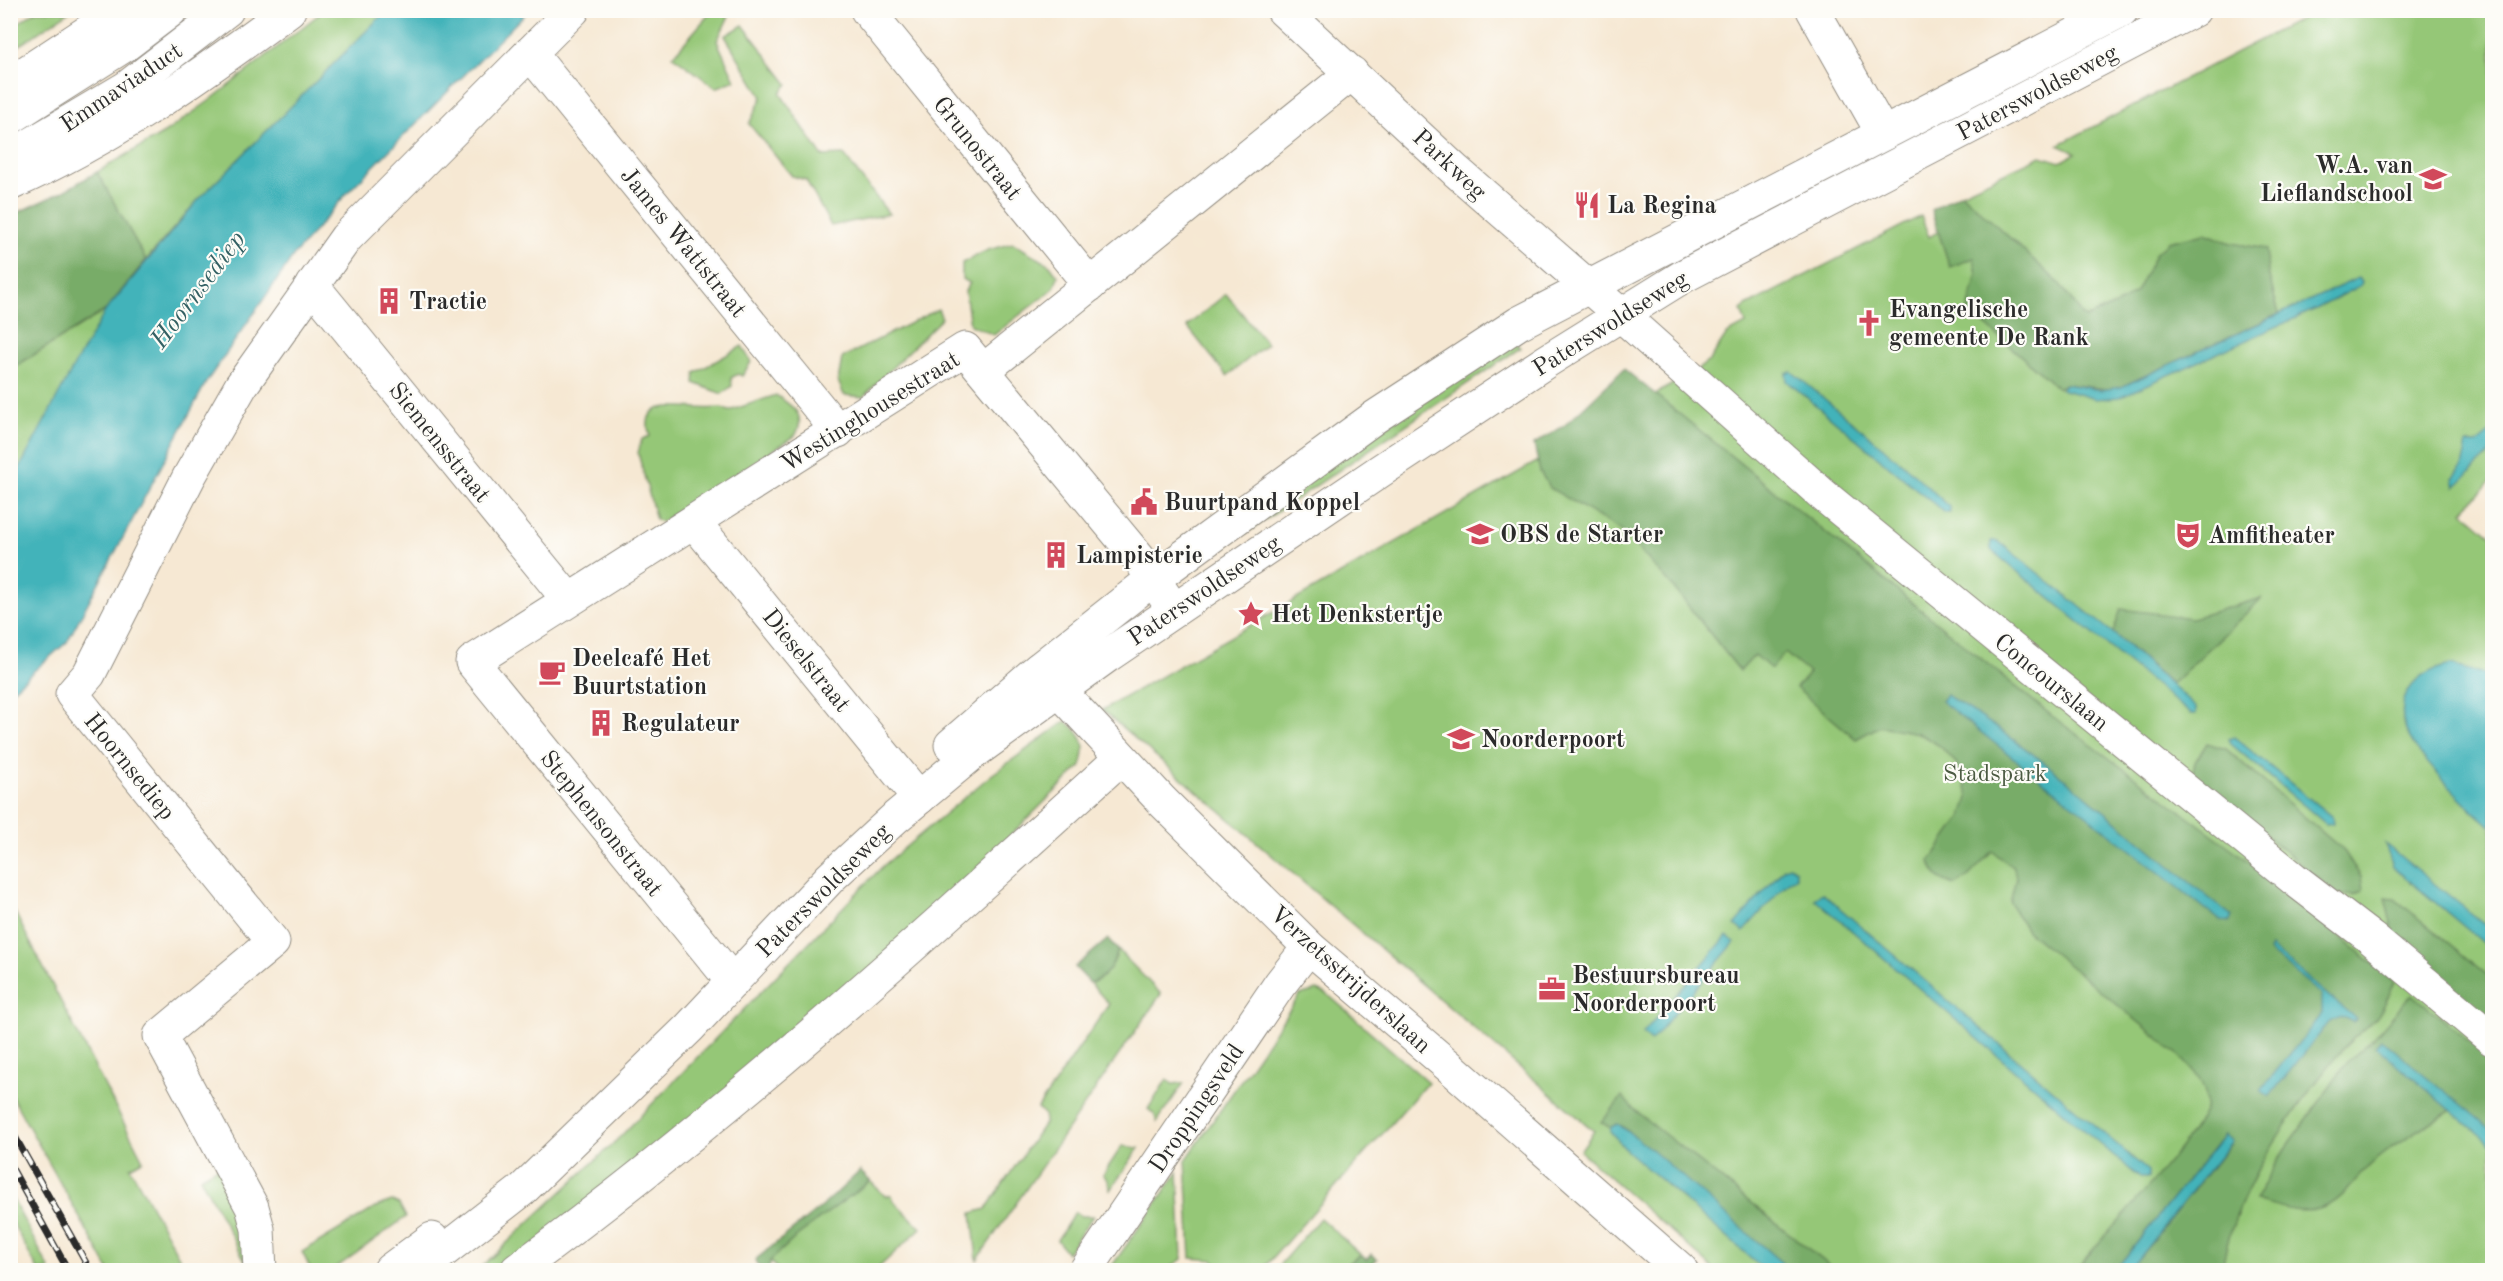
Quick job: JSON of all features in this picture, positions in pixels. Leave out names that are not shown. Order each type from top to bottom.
[{"type":"street","points":[[10,83],[121,10]]},
{"type":"street","name":"Emmaviaduct","points":[[10,118],[116,51],[171,10]]},
{"type":"street","name":"Emmaviaduct","points":[[10,157],[126,87],[227,10]]},
{"type":"street","points":[[10,184],[96,142],[138,117],[218,65],[289,10]]},
{"type":"street","name":"Hoornsediep","points":[[260,1270],[258,1229],[252,1207],[160,1036],[273,942],[72,694],[89,674],[189,477],[241,386],[346,238],[573,10]]},
{"type":"street","name":"Grunostraat","points":[[867,10],[1090,285]]},
{"type":"street","name":"Parkweg","points":[[1283,10],[1456,171],[1620,315]]},
{"type":"street","points":[[1813,10],[1883,135]]},
{"type":"street","name":"Paterswoldseweg","points":[[390,1270],[475,1208],[518,1171],[913,791],[1049,680],[1153,579],[1375,417],[1519,323],[2122,10]]},
{"type":"street","name":"Paterswoldseweg","points":[[1049,680],[1174,610],[1380,471],[1682,277],[2194,10]]},
{"type":"street","name":"James Wattstraat","points":[[531,53],[838,431]]},
{"type":"street","name":"Westinghousestraat","points":[[472,662],[965,349],[984,370],[1352,73]]},
{"type":"street","name":"Siemensstraat","points":[[312,285],[568,599]]},
{"type":"street","name":"Concourslaan","points":[[1620,315],[1823,495],[2493,1039]]},
{"type":"street","points":[[984,370],[1153,579],[1174,610]]},
{"type":"street","name":"Dieselstraat","points":[[694,522],[913,791]]},
{"type":"street","name":"Stephensonstraat","points":[[472,662],[726,973]]},
{"type":"street","name":"Verzetsstrijderslaan","points":[[1049,680],[1121,758],[1309,947],[1450,1066],[1680,1270]]},
{"type":"street","points":[[517,1270],[579,1225],[746,1092],[919,942],[1121,758]]},
{"type":"street","name":"Droppingsveld","points":[[1086,1270],[1280,984],[1309,947]]},
{"type":"street","name":"Paterswoldseweg","points":[[419,1270],[522,1190],[726,973]]},
{"type":"green space","points":[[36,11],[70,11],[11,51],[11,28]]},
{"type":"green space","points":[[323,11],[387,11],[198,200],[146,260],[97,172],[164,133],[209,101]]},
{"type":"green space","points":[[712,11],[727,11],[730,14],[717,41],[735,80],[716,88],[673,56]]},
{"type":"green space","name":"Stadspark","points":[[2316,11],[2492,11],[2492,480],[2463,511],[2492,536],[2492,1270],[1715,1270],[1580,1151],[1594,1131],[1102,710],[1694,372],[1710,360],[1727,334],[1746,324],[1741,310],[1746,306],[1921,216],[1929,237],[1978,209],[1961,193],[2041,156],[2060,162],[2076,153],[2058,145]]},
{"type":"green space","points":[[743,25],[788,84],[780,93],[822,156],[844,155],[889,214],[831,226],[806,180],[792,176],[749,124],[762,97],[725,36]]},
{"type":"green space","points":[[97,172],[146,260],[106,310],[11,369],[10,216],[62,192]]},
{"type":"green space","points":[[1961,193],[2059,283],[2085,318],[2122,302],[2136,292],[2156,253],[2168,242],[2205,233],[2231,243],[2266,249],[2268,272],[2279,314],[2114,390],[2065,384],[2058,388],[1968,310],[1977,274],[1974,258],[1950,267],[1931,210]]},
{"type":"green space","points":[[1013,243],[1050,265],[1058,276],[1054,288],[994,335],[970,325],[965,291],[970,283],[962,279],[962,263],[988,250]]},
{"type":"green space","points":[[1226,294],[1267,344],[1227,376],[1187,326]]},
{"type":"green space","points":[[938,309],[942,318],[863,397],[844,395],[838,381],[842,358]]},
{"type":"green space","points":[[106,310],[11,484],[11,427],[15,402],[11,369]]},
{"type":"green space","points":[[1513,339],[1520,348],[1246,533],[1240,525]]},
{"type":"green space","points":[[742,346],[751,362],[742,376],[738,374],[731,378],[732,386],[722,394],[694,383],[695,373]]},
{"type":"green space","points":[[1624,369],[2052,716],[2243,857],[2395,982],[2379,1014],[2339,1053],[2302,1102],[2266,1156],[2238,1212],[2228,1241],[2222,1270],[2129,1270],[2232,1142],[2224,1135],[2115,1270],[2075,1270],[2148,1188],[2187,1139],[2200,1119],[2206,1105],[2206,1097],[2201,1082],[2174,1051],[2027,931],[2010,903],[2016,878],[2014,868],[1992,851],[1968,877],[1956,885],[1942,880],[1936,874],[1930,861],[1962,816],[1968,798],[1965,781],[1956,763],[1940,746],[1918,733],[1880,726],[1856,739],[1796,688],[1809,673],[1785,653],[1771,669],[1755,655],[1740,671],[1674,588],[1622,531],[1550,488],[1540,472],[1534,444],[1564,426]]},
{"type":"green space","points":[[776,395],[797,412],[800,422],[795,436],[662,522],[656,520],[638,453],[642,439],[650,436],[648,424],[650,416],[662,408],[671,407],[722,408],[729,411]]},
{"type":"green space","points":[[2262,598],[2172,684],[2113,633],[2121,609],[2192,618]]},
{"type":"green space","points":[[1066,721],[1080,736],[1084,746],[1081,766],[881,963],[508,1270],[478,1270],[617,1140],[883,866],[990,776]]},
{"type":"green space","points":[[2207,743],[2226,749],[2344,851],[2361,877],[2363,891],[2354,896],[2337,894],[2192,775],[2195,762]]},
{"type":"green space","points":[[2385,898],[2395,899],[2492,979],[2492,1021],[2396,944]]},
{"type":"green space","points":[[11,905],[143,1160],[130,1167],[186,1270],[109,1270],[11,1095]]},
{"type":"green space","points":[[1108,939],[1118,950],[1114,961],[1101,978],[1090,983],[1075,967]]},
{"type":"green space","points":[[1118,950],[1161,994],[977,1260],[972,1213],[986,1209],[1045,1122],[1044,1114],[1038,1108],[1109,1004],[1090,983],[1100,978],[1108,970]]},
{"type":"green space","points":[[1317,990],[1327,994],[1428,1082],[1262,1270],[1227,1270],[1213,1260],[1191,1258],[1186,1160],[1300,995]]},
{"type":"green space","points":[[2412,994],[2492,1060],[2492,1143],[2452,1110],[2388,1151],[2368,1167],[2340,1197],[2327,1206],[2303,1211],[2255,1200],[2280,1157],[2349,1060],[2371,1041]]},
{"type":"green space","points":[[1167,1079],[1172,1084],[1184,1083],[1157,1122],[1154,1114],[1148,1109]]},
{"type":"green space","points":[[1622,1097],[1638,1113],[1835,1270],[1790,1270],[1622,1126],[1617,1124],[1611,1127],[1601,1123]]},
{"type":"green space","points":[[1122,1146],[1139,1148],[1110,1190],[1108,1180],[1103,1175]]},
{"type":"green space","points":[[220,1166],[241,1209],[249,1268],[200,1177]]},
{"type":"green space","points":[[860,1171],[870,1181],[798,1235],[770,1261],[769,1270],[763,1270],[755,1260],[827,1202]]},
{"type":"green space","points":[[1178,1172],[1182,1259],[1166,1270],[1109,1270]]},
{"type":"green space","points":[[870,1181],[885,1196],[892,1195],[894,1201],[921,1228],[876,1270],[778,1270],[770,1261],[798,1235]]},
{"type":"green space","points":[[11,1196],[50,1270],[38,1270],[11,1220]]},
{"type":"green space","points":[[392,1201],[399,1204],[406,1217],[333,1270],[311,1270],[302,1252],[380,1205]]},
{"type":"green space","points":[[1075,1212],[1081,1216],[1093,1216],[1067,1253],[1057,1240]]},
{"type":"green space","points":[[1320,1218],[1361,1255],[1337,1270],[1275,1270]]},
{"type":"green space","points":[[1372,1254],[1377,1259],[1366,1270],[1337,1270],[1361,1255],[1367,1260]]},
{"type":"water","points":[[387,10],[528,11],[347,193],[295,254],[207,381],[67,642],[11,691],[11,484],[76,362],[106,310],[198,200]]},
{"type":"water","points":[[2358,278],[2362,282],[2360,286],[2316,309],[2120,397],[2095,399],[2061,389],[2065,384],[2101,390],[2121,387]]},
{"type":"water","points":[[1791,371],[1902,463],[1950,507],[1950,513],[1945,513],[1787,381],[1786,373]]},
{"type":"water","points":[[2492,431],[2492,452],[2455,487],[2453,478],[2462,467],[2467,444],[2476,444]]},
{"type":"water","points":[[1991,541],[1998,541],[2113,633],[2196,707],[2196,714],[2191,714],[1991,550]]},
{"type":"water","points":[[2451,665],[2492,676],[2492,827],[2432,767],[2411,741],[2406,730],[2403,706],[2412,686],[2429,673]]},
{"type":"water","points":[[1946,695],[1984,719],[2057,772],[2232,916],[2230,922],[2221,921],[1941,701]]},
{"type":"water","points":[[2234,737],[2332,817],[2333,823],[2326,824],[2231,744],[2229,739]]},
{"type":"water","points":[[2385,844],[2492,930],[2492,950],[2393,867]]},
{"type":"water","points":[[1789,866],[1796,870],[1796,878],[1789,881],[1743,932],[1735,925],[1784,868]]},
{"type":"water","points":[[1822,893],[2148,1171],[2148,1178],[2140,1178],[1815,899]]},
{"type":"water","points":[[1727,936],[1735,942],[1651,1041],[1643,1033]]},
{"type":"water","points":[[2271,947],[2356,1019],[2353,1022],[2341,1016],[2331,1020],[2269,1097],[2261,1090],[2322,1014],[2322,995],[2269,951]]},
{"type":"water","points":[[2381,1039],[2492,1130],[2492,1145],[2375,1046]]},
{"type":"water","points":[[1618,1124],[1652,1150],[1790,1270],[1765,1270],[1627,1151],[1610,1131],[1611,1127]]},
{"type":"water","points":[[2224,1135],[2232,1141],[2129,1270],[2115,1270]]},
{"type":"railway","points":[[10,1128],[90,1270]]},
{"type":"railway","points":[[10,1165],[68,1270]]},
{"type":"place","name":"W.A. van Lieflandschool","points":[[2433,179]]},
{"type":"place","name":"La Regina","points":[[1587,205]]},
{"type":"place","name":"Tractie","points":[[389,301]]},
{"type":"place","name":"Evangelische gemeente De Rank","points":[[1869,323]]},
{"type":"place","name":"Buurtpand Koppel","points":[[1144,502]]},
{"type":"place","name":"OBS de Starter","points":[[1480,534]]},
{"type":"place","name":"Amfitheater","points":[[2188,535]]},
{"type":"place","name":"Lampisterie","points":[[1056,555]]},
{"type":"place","name":"Het Denkstertje","points":[[1251,614]]},
{"type":"place","name":"Deelcafé Het Buurtstation","points":[[552,672]]},
{"type":"place","name":"Regulateur","points":[[601,723]]},
{"type":"place","name":"Noorderpoort","points":[[1461,739]]},
{"type":"place","name":"Bestuursbureau Noorderpoort","points":[[1552,989]]}]
